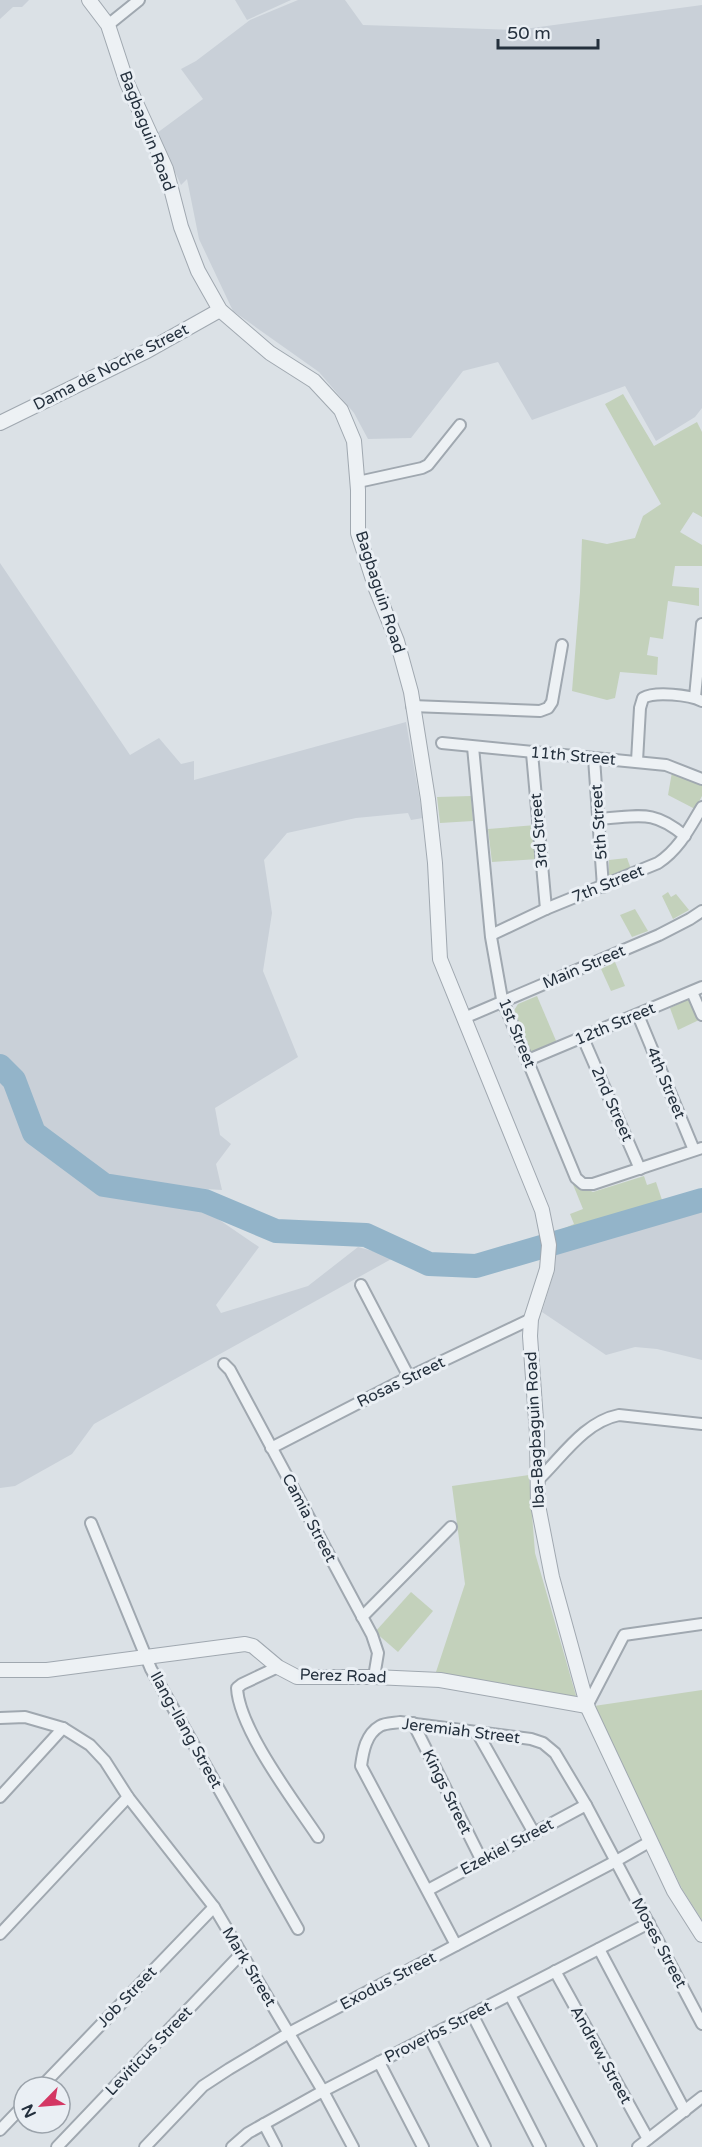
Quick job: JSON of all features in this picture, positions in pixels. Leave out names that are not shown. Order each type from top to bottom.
[{"type":"street","name":"Bagbaguin Road","points":[[89,0],[108,25],[127,83],[166,169],[181,226],[198,271],[220,310],[270,353],[314,381],[341,410],[354,441],[358,482],[358,532],[376,589],[397,641],[412,706],[428,799],[435,863],[440,959],[450,985]]},
{"type":"street","points":[[108,25],[139,0]]},
{"type":"street","name":"Dama de Noche Street","points":[[0,423],[147,351],[220,310]]},
{"type":"street","points":[[358,482],[428,465],[460,425]]},
{"type":"street","points":[[637,761],[640,708],[643,698],[650,694],[698,699],[702,624]]},
{"type":"street","points":[[412,706],[540,711],[548,708],[552,702],[562,645]]},
{"type":"street","name":"11th Street","points":[[442,743],[666,765],[702,779]]},
{"type":"street","name":"1st Street","points":[[473,747],[491,935],[503,1002],[576,1178],[588,1185],[698,1149]]},
{"type":"street","name":"3rd Street","points":[[532,753],[546,909]]},
{"type":"street","name":"5th Street","points":[[594,758],[603,887]]},
{"type":"street","name":"7th Street","points":[[491,935],[546,909],[657,863],[670,855],[685,836],[702,807]]},
{"type":"street","points":[[598,819],[653,816],[668,822],[685,836]]},
{"type":"street","name":"Main Street","points":[[464,1018],[659,935],[702,910]]},
{"type":"street","name":"Iba-Bagbaguin Road","points":[[450,985],[542,1210],[549,1245],[547,1269],[531,1319],[530,1336],[537,1434],[538,1506],[552,1577],[587,1706],[674,1891],[702,1935]]},
{"type":"street","points":[[697,990],[702,1015]]},
{"type":"street","name":"12th Street","points":[[528,1060],[697,990]]},
{"type":"street","name":"4th Street","points":[[638,1015],[698,1149]]},
{"type":"street","name":"2nd Street","points":[[583,1038],[640,1169]]},
{"type":"street","points":[[361,1286],[409,1377]]},
{"type":"street","name":"Rosas Street","points":[[271,1448],[409,1377],[531,1319]]},
{"type":"street","name":"Camia Street","points":[[224,1364],[230,1370],[372,1635],[378,1653],[374,1677]]},
{"type":"street","points":[[538,1480],[592,1426],[610,1417],[619,1415],[702,1424]]},
{"type":"street","name":"Ilang-Ilang Street","points":[[91,1523],[146,1658],[298,1929]]},
{"type":"street","points":[[362,1617],[451,1527]]},
{"type":"street","points":[[587,1706],[624,1635],[702,1624]]},
{"type":"street","name":"Perez Road","points":[[0,1670],[47,1670],[245,1644],[254,1646],[278,1666],[297,1677],[440,1680],[587,1706]]},
{"type":"street","points":[[278,1666],[242,1684],[237,1688],[237,1697],[249,1729],[318,1837]]},
{"type":"street","name":"Mark Street","points":[[0,1718],[25,1717],[63,1728],[90,1745],[105,1761],[128,1797],[214,1907],[323,2091],[353,2147]]},
{"type":"street","name":"Jeremiah Street","points":[[456,1945],[361,1766],[363,1751],[369,1738],[381,1725],[400,1722],[413,1723],[531,1739],[543,1743],[555,1753],[616,1861]]},
{"type":"street","name":"Kings Street","points":[[413,1723],[482,1861]]},
{"type":"street","points":[[0,1797],[63,1728]]},
{"type":"street","points":[[477,1732],[534,1833]]},
{"type":"street","points":[[0,1934],[128,1797]]},
{"type":"street","name":"Ezekiel Street","points":[[428,1890],[586,1805]]},
{"type":"street","name":"Exodus Street","points":[[145,2147],[203,2086],[289,2033],[651,1841]]},
{"type":"street","name":"Moses Street","points":[[616,1861],[702,2024]]},
{"type":"street","name":"Job Street","points":[[53,2075],[214,1907]]},
{"type":"street","name":"Proverbs Street","points":[[232,2147],[248,2133],[323,2091],[649,1923]]},
{"type":"street","points":[[599,1949],[685,2111]]},
{"type":"street","name":"Leviticus Street","points":[[57,2147],[242,1954]]},
{"type":"street","name":"Andrew Street","points":[[555,1971],[648,2139]]},
{"type":"street","points":[[510,1995],[591,2147]]},
{"type":"street","points":[[472,2014],[540,2147]]},
{"type":"street","points":[[429,2036],[485,2147]]},
{"type":"street","points":[[379,2062],[423,2147]]},
{"type":"street","points":[[638,2147],[702,2097]]},
{"type":"street","points":[[0,2130],[12,2118]]},
{"type":"street","points":[[264,2124],[276,2147]]},
{"type":"shaded area","points":[[0,0],[29,0],[22,7],[13,7],[0,19]]},
{"type":"shaded area","points":[[235,0],[291,0],[247,20]]},
{"type":"shaded area","points":[[298,0],[345,0],[363,25],[517,30],[702,5],[702,408],[695,417],[656,441],[625,386],[532,420],[498,362],[463,371],[411,438],[368,439],[354,413],[319,372],[233,311],[199,239],[187,179],[181,185],[157,133],[203,99],[181,69],[196,61],[250,20]]},
{"type":"shaded area","points":[[0,563],[130,755],[159,738],[181,764],[194,761],[194,780],[406,722],[423,818],[411,820],[408,813],[356,818],[287,833],[264,860],[272,913],[263,971],[298,1057],[215,1108],[220,1135],[231,1144],[216,1164],[222,1190],[160,1186],[108,1179],[41,1127],[24,1082],[0,1054]]},
{"type":"shaded area","points":[[0,1074],[10,1085],[33,1142],[108,1193],[164,1197],[199,1206],[259,1247],[216,1305],[221,1313],[308,1286],[358,1247],[395,1257],[94,1424],[72,1454],[15,1486],[0,1488]]},
{"type":"shaded area","points":[[702,1208],[702,1360],[657,1349],[635,1347],[606,1355],[542,1312],[555,1269],[556,1249]]},
{"type":"green space","points":[[623,394],[654,446],[697,422],[702,432],[702,517],[693,512],[680,532],[702,545],[702,566],[675,566],[672,586],[699,588],[699,606],[668,601],[663,639],[650,637],[647,655],[658,657],[657,675],[620,672],[615,698],[607,700],[572,691],[582,539],[607,544],[635,538],[643,516],[661,504],[605,404]]},
{"type":"green space","points":[[672,772],[702,784],[702,796],[695,809],[668,795]]},
{"type":"green space","points":[[471,796],[473,821],[440,823],[437,797]]},
{"type":"green space","points":[[536,825],[538,859],[492,862],[488,829]]},
{"type":"green space","points":[[627,858],[631,869],[609,877],[609,860]]},
{"type":"green space","points":[[668,892],[671,897],[676,894],[689,910],[673,919],[662,896]]},
{"type":"green space","points":[[635,909],[648,931],[632,937],[620,915]]},
{"type":"green space","points":[[615,962],[625,986],[611,991],[601,969]]},
{"type":"green space","points":[[537,996],[557,1043],[530,1053],[513,1012],[518,1004]]},
{"type":"green space","points":[[691,998],[699,1020],[678,1030],[670,1008]]},
{"type":"green space","points":[[644,1176],[647,1185],[656,1182],[665,1209],[561,1240],[560,1230],[574,1224],[570,1214],[583,1209],[572,1182],[593,1192]]},
{"type":"green space","points":[[529,1475],[535,1553],[577,1699],[435,1675],[465,1584],[452,1486]]},
{"type":"green space","points":[[411,1592],[433,1611],[398,1652],[375,1632]]},
{"type":"green space","points":[[702,1690],[702,1920],[682,1889],[594,1706]]},
{"type":"waterway","points":[[0,1066],[14,1080],[34,1133],[104,1185],[205,1201],[276,1231],[366,1235],[429,1264],[476,1266],[702,1200]]}]
